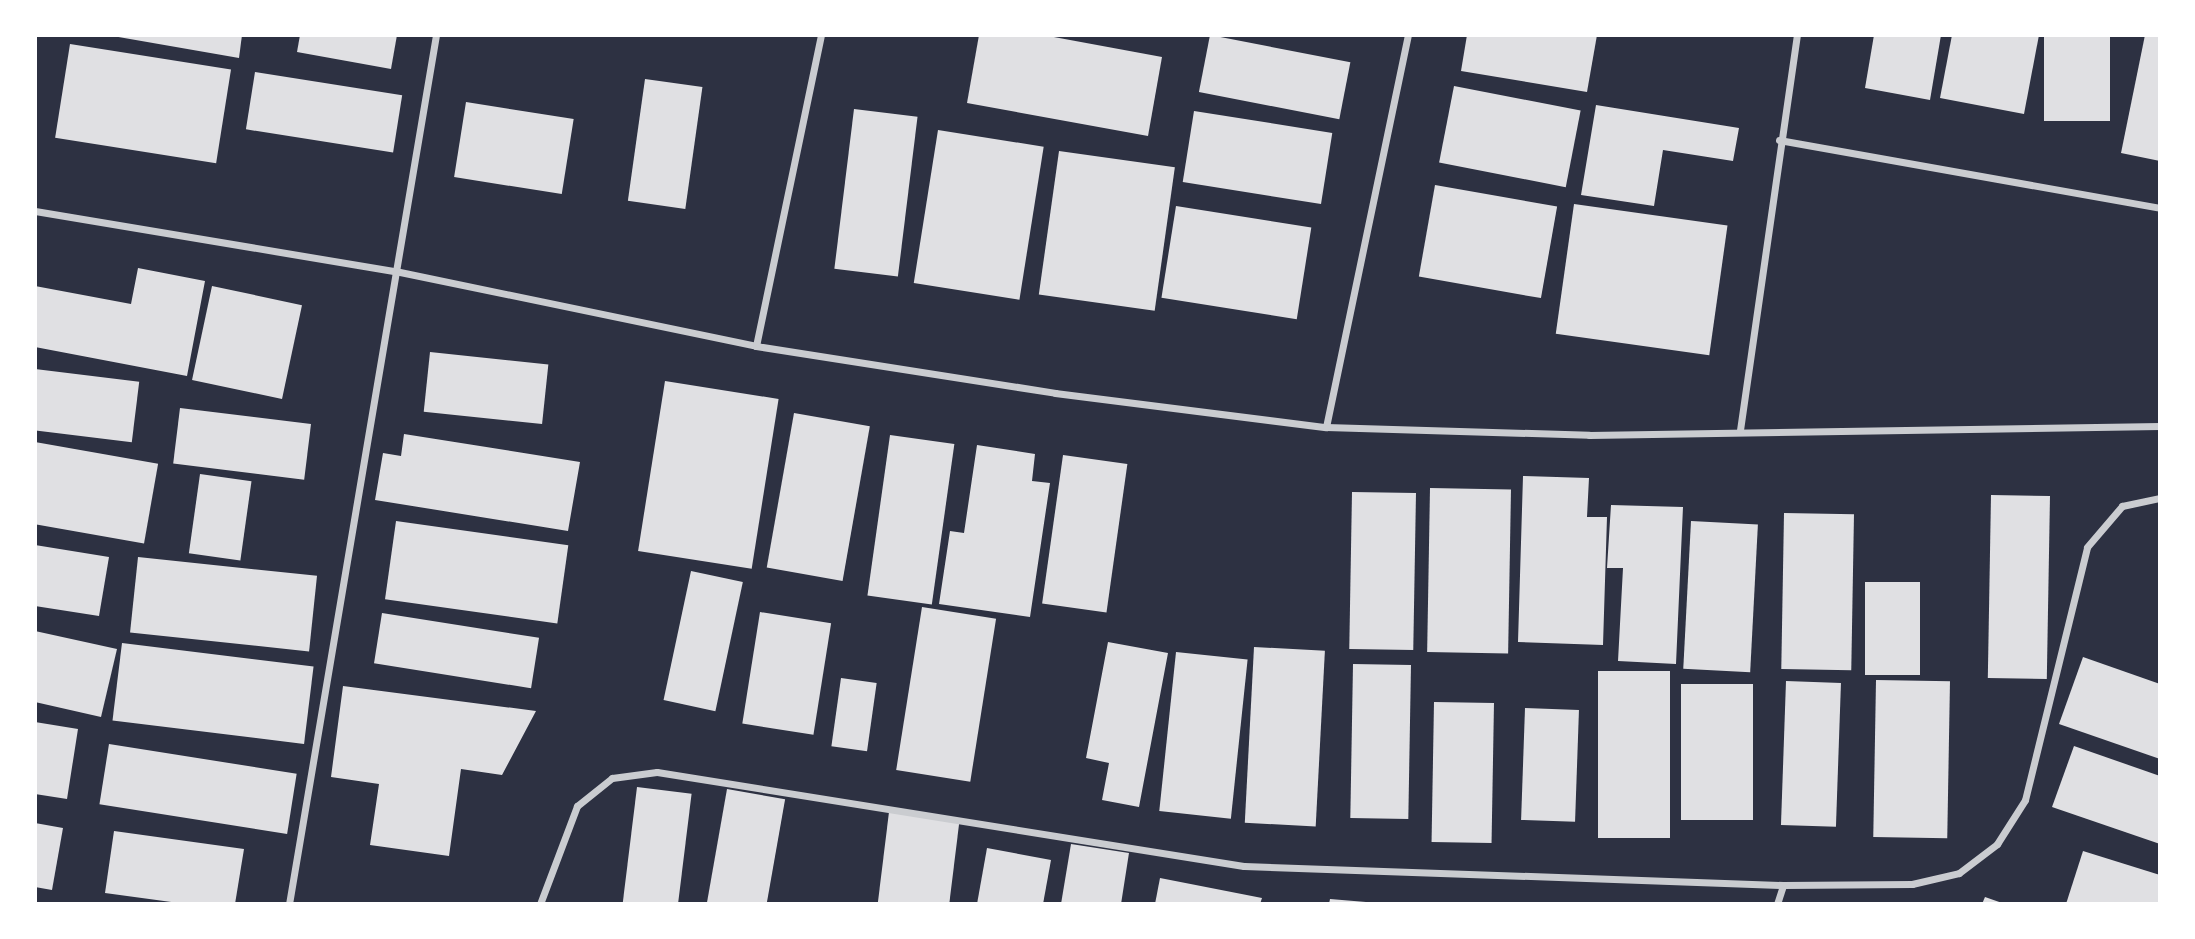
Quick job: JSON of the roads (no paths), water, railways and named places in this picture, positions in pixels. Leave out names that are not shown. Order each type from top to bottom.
[{"type":"street","points":[[289,904],[436,35]]},
{"type":"street","points":[[756,346],[821,35]]},
{"type":"street","points":[[1326,427],[1408,35]]},
{"type":"street","points":[[1740,430],[1779,140],[1797,35]]},
{"type":"street","points":[[1779,140],[2160,208]]},
{"type":"street","points":[[35,211],[395,271],[756,346],[1055,393],[1326,427],[1589,435],[1740,430],[2160,426]]},
{"type":"street","points":[[540,904],[577,806],[612,778],[657,772],[1244,866],[1783,886],[1912,884],[1959,873],[1997,844],[2025,800],[2087,547],[2122,506],[2160,498]]},
{"type":"street","points":[[1777,904],[1783,886]]}]
